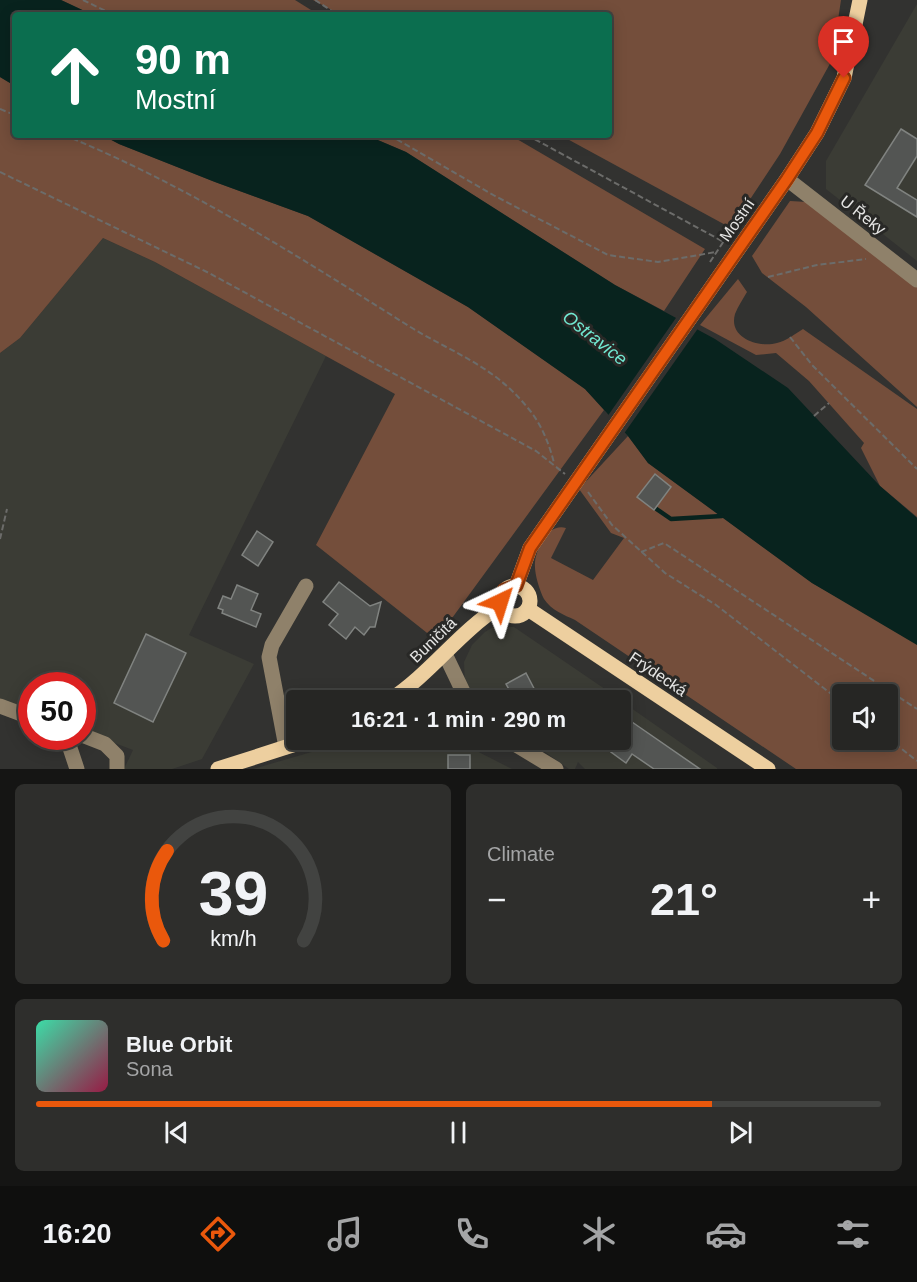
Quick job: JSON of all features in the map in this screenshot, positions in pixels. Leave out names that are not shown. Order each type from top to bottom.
[{"type":"main road","name":"Mostní","points":[[516,586],[530,548],[817,133],[844,78],[860,0]]},
{"type":"main road","points":[[516,586],[523,588],[529,595],[528,609],[521,615],[512,616],[500,606],[503,591],[516,586]]},
{"type":"main road","name":"Buničitá","points":[[402,690],[446,654],[483,616],[500,606]]},
{"type":"main road","name":"Frýdecká","points":[[528,609],[768,769]]},
{"type":"main road","points":[[218,769],[286,747]]},
{"type":"street","name":"U Řeky","points":[[787,179],[917,280]]},
{"type":"street","points":[[286,747],[269,657],[273,645],[306,586]]},
{"type":"street","points":[[446,654],[462,690]]},
{"type":"street","points":[[0,706],[18,713]]},
{"type":"street","points":[[96,741],[110,747],[117,756],[117,769]]},
{"type":"street","points":[[70,750],[76,769]]},
{"type":"street","points":[[525,750],[556,769]]},
{"type":"path","points":[[83,0],[108,12]]},
{"type":"path","points":[[315,0],[333,12]]},
{"type":"path","points":[[71,138],[153,175],[238,219],[407,325],[482,364],[527,406],[548,440],[554,464]]},
{"type":"path","points":[[394,138],[495,196],[608,255],[658,262],[716,252]]},
{"type":"path","points":[[532,138],[723,242],[735,254]]},
{"type":"path","points":[[0,172],[209,273],[536,451],[575,482],[598,504],[612,525],[665,573],[716,605],[832,695]]},
{"type":"path","points":[[707,266],[747,206],[755,202]]},
{"type":"path","points":[[768,277],[817,265],[863,259],[896,264]]},
{"type":"path","points":[[789,337],[812,365],[917,470]]},
{"type":"path","points":[[814,416],[829,403]]},
{"type":"path","points":[[0,539],[7,509]]},
{"type":"path","points":[[641,552],[664,543],[917,709]]},
{"type":"path","points":[[898,746],[917,761]]},
{"type":"shaded area","points":[[61,0],[295,0],[314,12],[87,12]]},
{"type":"shaded area","points":[[313,0],[841,0],[832,60],[780,154],[731,228],[566,138],[612,138],[612,12],[335,12]]},
{"type":"shaded area","points":[[917,4],[917,261],[826,189],[826,161]]},
{"type":"shaded area","points":[[0,77],[12,84],[12,138],[108,138],[215,182],[308,216],[468,307],[585,389],[604,410],[436,640],[316,545],[395,394],[155,262],[103,238],[20,338],[0,353]]},
{"type":"shaded area","points":[[373,138],[515,138],[705,249],[664,311],[615,285],[406,152]]},
{"type":"shaded area","points":[[790,201],[807,202],[917,283],[917,407],[806,307],[762,273],[752,256]]},
{"type":"shaded area","points":[[103,238],[155,262],[326,356],[189,635],[254,664],[202,759],[172,769],[124,769],[133,750],[96,736],[96,672],[18,672],[18,708],[0,702],[0,353],[20,338]]},
{"type":"shaded area","points":[[738,279],[747,292],[735,314],[734,322],[740,335],[754,342],[770,344],[784,341],[803,329],[917,409],[917,517],[880,486],[861,448],[864,443],[809,381],[776,353],[756,355],[700,325]]},
{"type":"shaded area","points":[[628,436],[648,463],[812,583],[917,642],[917,769],[796,769],[575,620],[550,606],[540,591],[535,566],[538,550],[549,533],[560,527],[566,528],[551,558],[593,580],[624,538],[611,533],[579,489]]},
{"type":"shaded area","points":[[495,626],[514,627],[606,690],[468,690],[465,685],[464,662],[472,645]]},
{"type":"shaded area","points":[[631,708],[717,768],[585,769],[578,762],[575,769],[569,769],[542,750],[631,750]]},
{"type":"shaded area","points":[[319,750],[475,750],[512,769],[253,769]]},
{"type":"water","points":[[0,0],[61,0],[87,12],[12,12],[12,84],[0,77]]},
{"type":"water","name":"Ostravice","points":[[108,138],[373,138],[406,152],[615,285],[715,339],[788,388],[880,486],[917,518],[917,645],[812,583],[648,463],[628,436],[585,389],[468,307],[308,216]]},
{"type":"pier","points":[[678,315],[699,327],[623,435],[607,417]]},
{"type":"building","points":[[901,129],[917,139],[917,156],[897,188],[917,200],[917,217],[865,185]]},
{"type":"building","points":[[655,474],[671,487],[654,510],[637,497]]},
{"type":"building","points":[[257,531],[273,542],[258,566],[242,555]]},
{"type":"building","points":[[339,582],[370,606],[381,602],[375,627],[370,627],[364,635],[355,627],[346,639],[329,625],[338,614],[323,602]]},
{"type":"building","points":[[237,585],[258,594],[251,610],[261,614],[256,627],[222,613],[223,610],[218,608],[223,596],[231,599]]},
{"type":"building","points":[[146,634],[186,653],[153,722],[114,703]]},
{"type":"building","points":[[526,673],[535,690],[509,690],[506,684]]},
{"type":"building","points":[[631,723],[700,769],[654,769],[632,754],[626,763],[611,752],[612,750],[631,750]]},
{"type":"building","points":[[448,755],[470,755],[470,769],[448,769]]},
{"type":"waterway","points":[[655,508],[671,519],[722,516]]},
{"type":"route","points":[[500,602],[504,590],[516,586],[523,561],[530,548],[787,179],[817,133],[844,78]]}]
